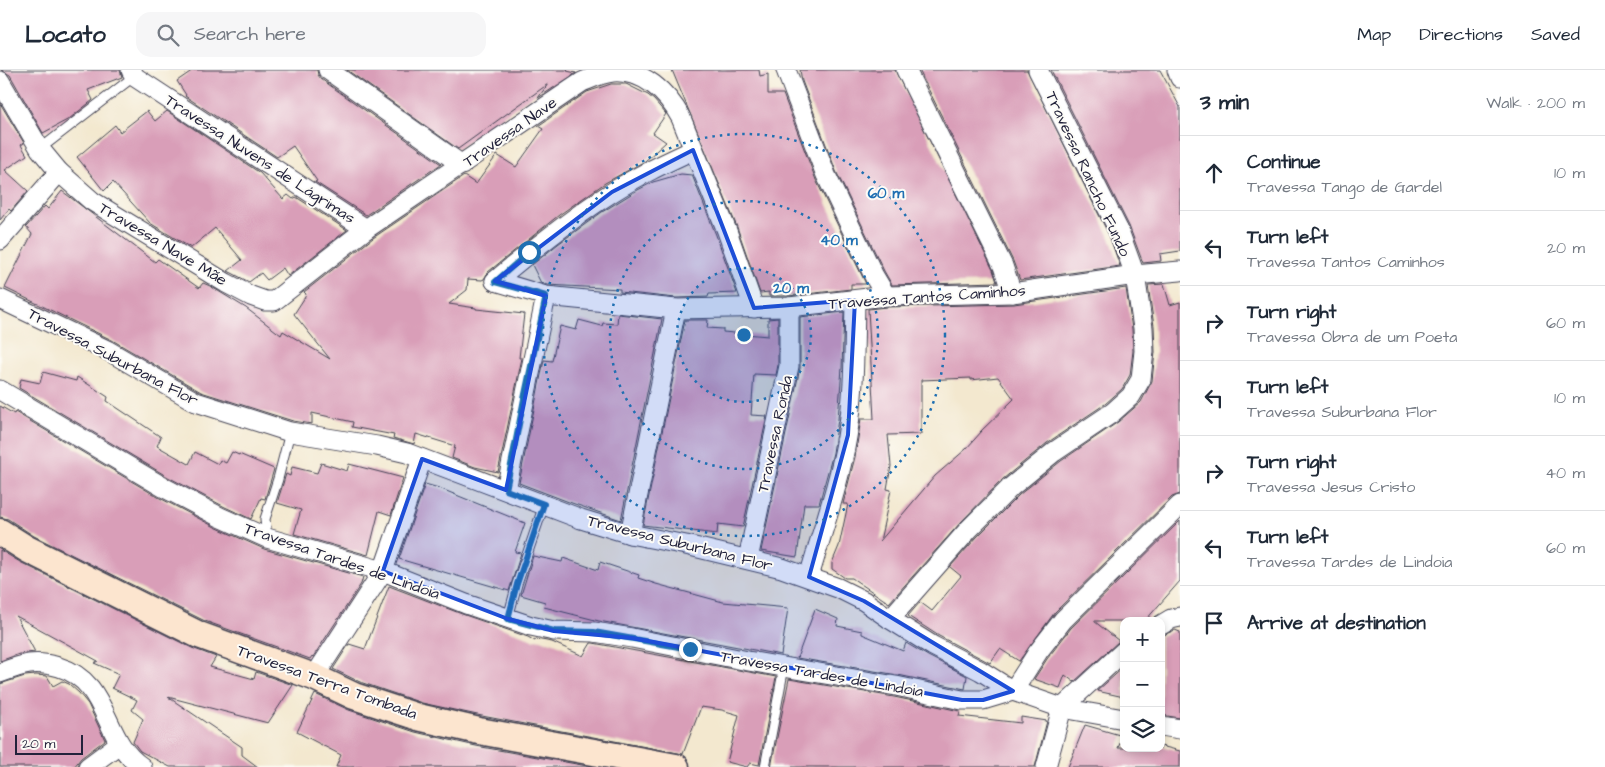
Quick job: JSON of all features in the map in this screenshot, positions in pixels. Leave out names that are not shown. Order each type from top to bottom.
[{"type":"street","points":[[328,70],[462,165]]},
{"type":"street","points":[[786,70],[826,175],[874,276],[886,296]]},
{"type":"street","points":[[906,70],[1003,266],[1012,293]]},
{"type":"street","name":"Travessa Rancho Fundo","points":[[890,619],[969,529],[1011,487],[1054,452],[1112,414],[1131,396],[1140,379],[1144,351],[1143,328],[1135,275],[1119,231],[1038,70]]},
{"type":"street","points":[[1177,70],[1180,78]]},
{"type":"street","name":"Travessa Nuvens de Lágrimas","points":[[135,72],[366,229]]},
{"type":"street","name":"Travessa Nave","points":[[274,301],[366,229],[582,82],[612,72],[637,75],[662,91],[672,102],[727,231],[754,308]]},
{"type":"street","name":"Travessa Nave Mãe","points":[[0,81],[40,149],[59,172],[92,201],[167,248],[251,296],[265,301],[274,301]]},
{"type":"street","name":"Travessa Tantos Caminhos","points":[[692,150],[649,170],[612,192],[549,236],[495,282],[546,296],[676,309],[754,308],[789,307],[886,296],[1012,293],[1135,275],[1180,271]]},
{"type":"street","points":[[0,240],[59,172]]},
{"type":"street","points":[[506,490],[546,296]]},
{"type":"street","name":"Travessa Suburbana Flor","points":[[0,299],[107,350],[196,402],[290,432],[377,446],[422,459],[581,519],[630,534],[782,568],[838,588],[864,601],[890,619],[1013,692]]},
{"type":"street","points":[[809,577],[840,470],[848,435],[852,400],[855,300]]},
{"type":"street","name":"Travessa Ronda","points":[[748,559],[789,366],[789,307]]},
{"type":"street","points":[[630,534],[676,309]]},
{"type":"street","name":"Travessa Tardes de Lindoia","points":[[0,390],[194,505],[267,538],[383,571],[508,619],[554,631],[594,632],[971,701],[983,700],[1013,692]]},
{"type":"street","points":[[314,677],[383,571],[422,459]]},
{"type":"street","points":[[1120,718],[1062,708],[1013,692],[1038,652],[1064,620],[1180,505]]},
{"type":"street","name":"Travessa Terra Tombada","points":[[0,532],[27,549],[199,635],[314,677],[354,696],[418,717],[676,767]]},
{"type":"street","points":[[1165,623],[1180,617]]},
{"type":"street","points":[[1046,767],[1062,708],[1120,655]]},
{"type":"street","points":[[0,673],[21,665],[39,662],[69,670],[92,689],[118,744],[142,767]]},
{"type":"street","points":[[1165,727],[1180,729]]},
{"type":"street","points":[[88,767],[118,744]]},
{"type":"lane","points":[[40,149],[135,72]]},
{"type":"lane","points":[[267,538],[265,519],[290,432]]},
{"type":"lane","points":[[508,619],[517,584],[544,504]]},
{"type":"lane","points":[[765,767],[784,667]]},
{"type":"highlighted area","points":[[693,150],[754,308],[855,300],[848,435],[809,577],[864,601],[1013,691],[983,700],[962,700],[632,638],[554,631],[508,619],[383,571],[422,459],[506,490],[546,296],[495,281],[612,192]]},
{"type":"building","points":[[1,70],[120,70],[122,77],[88,90],[93,100],[69,119],[43,133],[10,75]]},
{"type":"building","points":[[193,70],[317,70],[321,79],[441,164],[366,215],[315,182],[317,181],[293,146],[277,157],[185,96],[177,81]]},
{"type":"building","points":[[347,70],[568,70],[576,73],[538,98],[548,84],[458,149]]},
{"type":"building","points":[[672,70],[759,70],[760,76],[768,74],[768,94],[783,94],[816,180],[866,284],[851,284],[851,289],[788,296],[769,296],[769,292],[760,293],[737,227]]},
{"type":"building","points":[[800,70],[895,70],[993,270],[997,282],[892,285],[836,171],[802,81]]},
{"type":"building","points":[[919,70],[1027,70],[1109,235],[1120,266],[1020,280],[1013,261]]},
{"type":"building","points":[[1051,70],[1160,70],[1180,107],[1180,251],[1160,254],[1161,261],[1143,263],[1129,226]]},
{"type":"building","points":[[611,84],[626,84],[654,100],[666,114],[653,133],[666,142],[645,161],[605,183],[559,215],[488,272],[484,279],[468,279],[467,290],[449,304],[524,314],[519,358],[522,358],[498,472],[475,467],[452,458],[455,446],[416,434],[414,444],[393,438],[394,435],[352,427],[353,422],[312,413],[312,424],[293,421],[201,392],[112,340],[5,288],[32,234],[26,227],[45,206],[48,209],[62,191],[155,262],[158,259],[199,288],[203,283],[210,286],[246,308],[281,335],[283,331],[330,359],[294,314],[305,297],[306,294],[304,292],[373,238],[464,176],[476,184],[497,155],[516,167],[543,129],[538,126],[587,92]]},
{"type":"building","points":[[0,103],[24,143],[21,145],[27,155],[5,170],[28,191],[11,211],[9,209],[0,220]]},
{"type":"building","points":[[147,111],[155,121],[167,111],[260,173],[283,199],[288,195],[293,199],[296,197],[347,230],[288,276],[283,268],[267,280],[261,273],[249,282],[228,271],[242,260],[215,228],[191,248],[150,223],[113,182],[104,191],[77,157],[115,125],[120,132]]},
{"type":"building","points":[[681,174],[692,175],[737,293],[709,294],[708,297],[676,298],[620,292],[620,289],[541,283],[532,265],[558,244],[602,212],[636,191],[653,182]]},
{"type":"building","points":[[1164,284],[1170,305],[1180,302],[1180,494],[1172,497],[1055,612],[1019,661],[1000,649],[990,663],[939,636],[908,616],[920,602],[932,611],[961,576],[950,567],[1019,495],[1061,461],[1118,422],[1141,402],[1152,381],[1155,352],[1154,326],[1148,285]]},
{"type":"building","points":[[1126,288],[1132,329],[1133,351],[1130,375],[1122,389],[1105,404],[1047,443],[1003,479],[961,522],[889,603],[852,578],[845,578],[832,569],[848,504],[843,504],[855,457],[861,419],[874,419],[868,309],[1014,304]],"holes":[[[998,377],[1014,399],[980,432],[982,431],[966,449],[935,476],[880,541],[891,490],[887,489],[891,466],[888,435],[921,434],[921,380],[971,378],[971,380]]]},
{"type":"building","points":[[844,312],[838,419],[833,453],[819,504],[804,504],[797,557],[761,551],[800,368],[800,317]]},
{"type":"building","points":[[618,314],[662,319],[621,520],[519,483],[544,360],[552,361],[560,326],[576,330],[579,320],[602,326],[603,323],[617,324]]},
{"type":"building","points":[[778,318],[778,365],[776,375],[754,374],[751,415],[767,416],[743,527],[718,524],[717,534],[643,525],[685,320],[708,320],[707,328],[723,329],[723,332],[768,336],[768,319]]},
{"type":"building","points":[[43,372],[76,381],[77,377],[108,397],[107,401],[161,437],[157,446],[189,464],[195,452],[218,464],[220,460],[226,463],[232,452],[274,469],[265,499],[261,498],[251,519],[168,477],[19,388],[21,379],[40,383]]},
{"type":"building","points":[[0,406],[14,414],[15,412],[158,497],[215,527],[264,549],[363,577],[361,584],[310,659],[205,621],[34,536],[8,519],[0,517]]},
{"type":"building","points":[[321,463],[347,471],[349,464],[403,478],[391,515],[379,511],[368,555],[294,534],[301,510],[277,503],[286,474],[290,476],[292,467],[317,473]]},
{"type":"building","points":[[425,484],[525,523],[515,552],[521,553],[509,591],[399,559]]},
{"type":"building","points":[[1180,521],[1180,581],[1148,617],[1120,617],[1120,621],[1094,621],[1119,641],[1074,682],[1065,675],[1060,688],[1034,679],[1071,628]]},
{"type":"building","points":[[0,550],[20,562],[192,648],[216,657],[210,667],[254,679],[256,672],[293,685],[268,723],[168,697],[242,747],[242,755],[258,767],[170,767],[140,751],[133,742],[143,719],[132,710],[137,700],[112,688],[119,674],[94,663],[98,661],[16,616],[35,652],[19,654],[0,661]]},
{"type":"building","points":[[533,556],[562,562],[563,558],[598,570],[600,562],[639,575],[638,578],[656,584],[723,602],[788,608],[781,655],[599,621],[544,607],[545,602],[521,595]]},
{"type":"building","points":[[389,586],[535,641],[536,639],[552,642],[583,656],[591,643],[593,643],[776,677],[759,765],[750,763],[747,767],[727,762],[739,715],[722,710],[701,707],[683,754],[422,703],[360,682],[333,669],[349,644],[365,649]]},
{"type":"building","points":[[815,609],[838,619],[837,626],[862,631],[862,634],[903,651],[906,643],[967,676],[965,689],[898,675],[797,658]]},
{"type":"building","points":[[1175,630],[1180,632],[1180,718],[1165,716],[1165,634]]},
{"type":"building","points":[[1120,671],[1120,696],[1097,691]]},
{"type":"building","points":[[25,676],[47,676],[53,686],[62,681],[69,684],[79,693],[88,704],[105,740],[81,758],[74,767],[0,767],[0,684]]},
{"type":"building","points":[[789,679],[894,697],[960,711],[959,716],[1021,723],[1021,717],[1047,721],[1035,767],[771,767]]},
{"type":"building","points":[[315,694],[349,710],[415,732],[476,746],[593,767],[336,767],[341,755],[297,732]]},
{"type":"building","points":[[1085,725],[1120,735],[1118,748],[1120,748],[1120,752],[1165,752],[1165,747],[1180,751],[1180,767],[1068,767]]},
{"type":"route","points":[[529,252],[495,282],[546,296],[506,490],[544,504],[517,584],[508,619],[554,631],[594,632],[690,649]]}]
